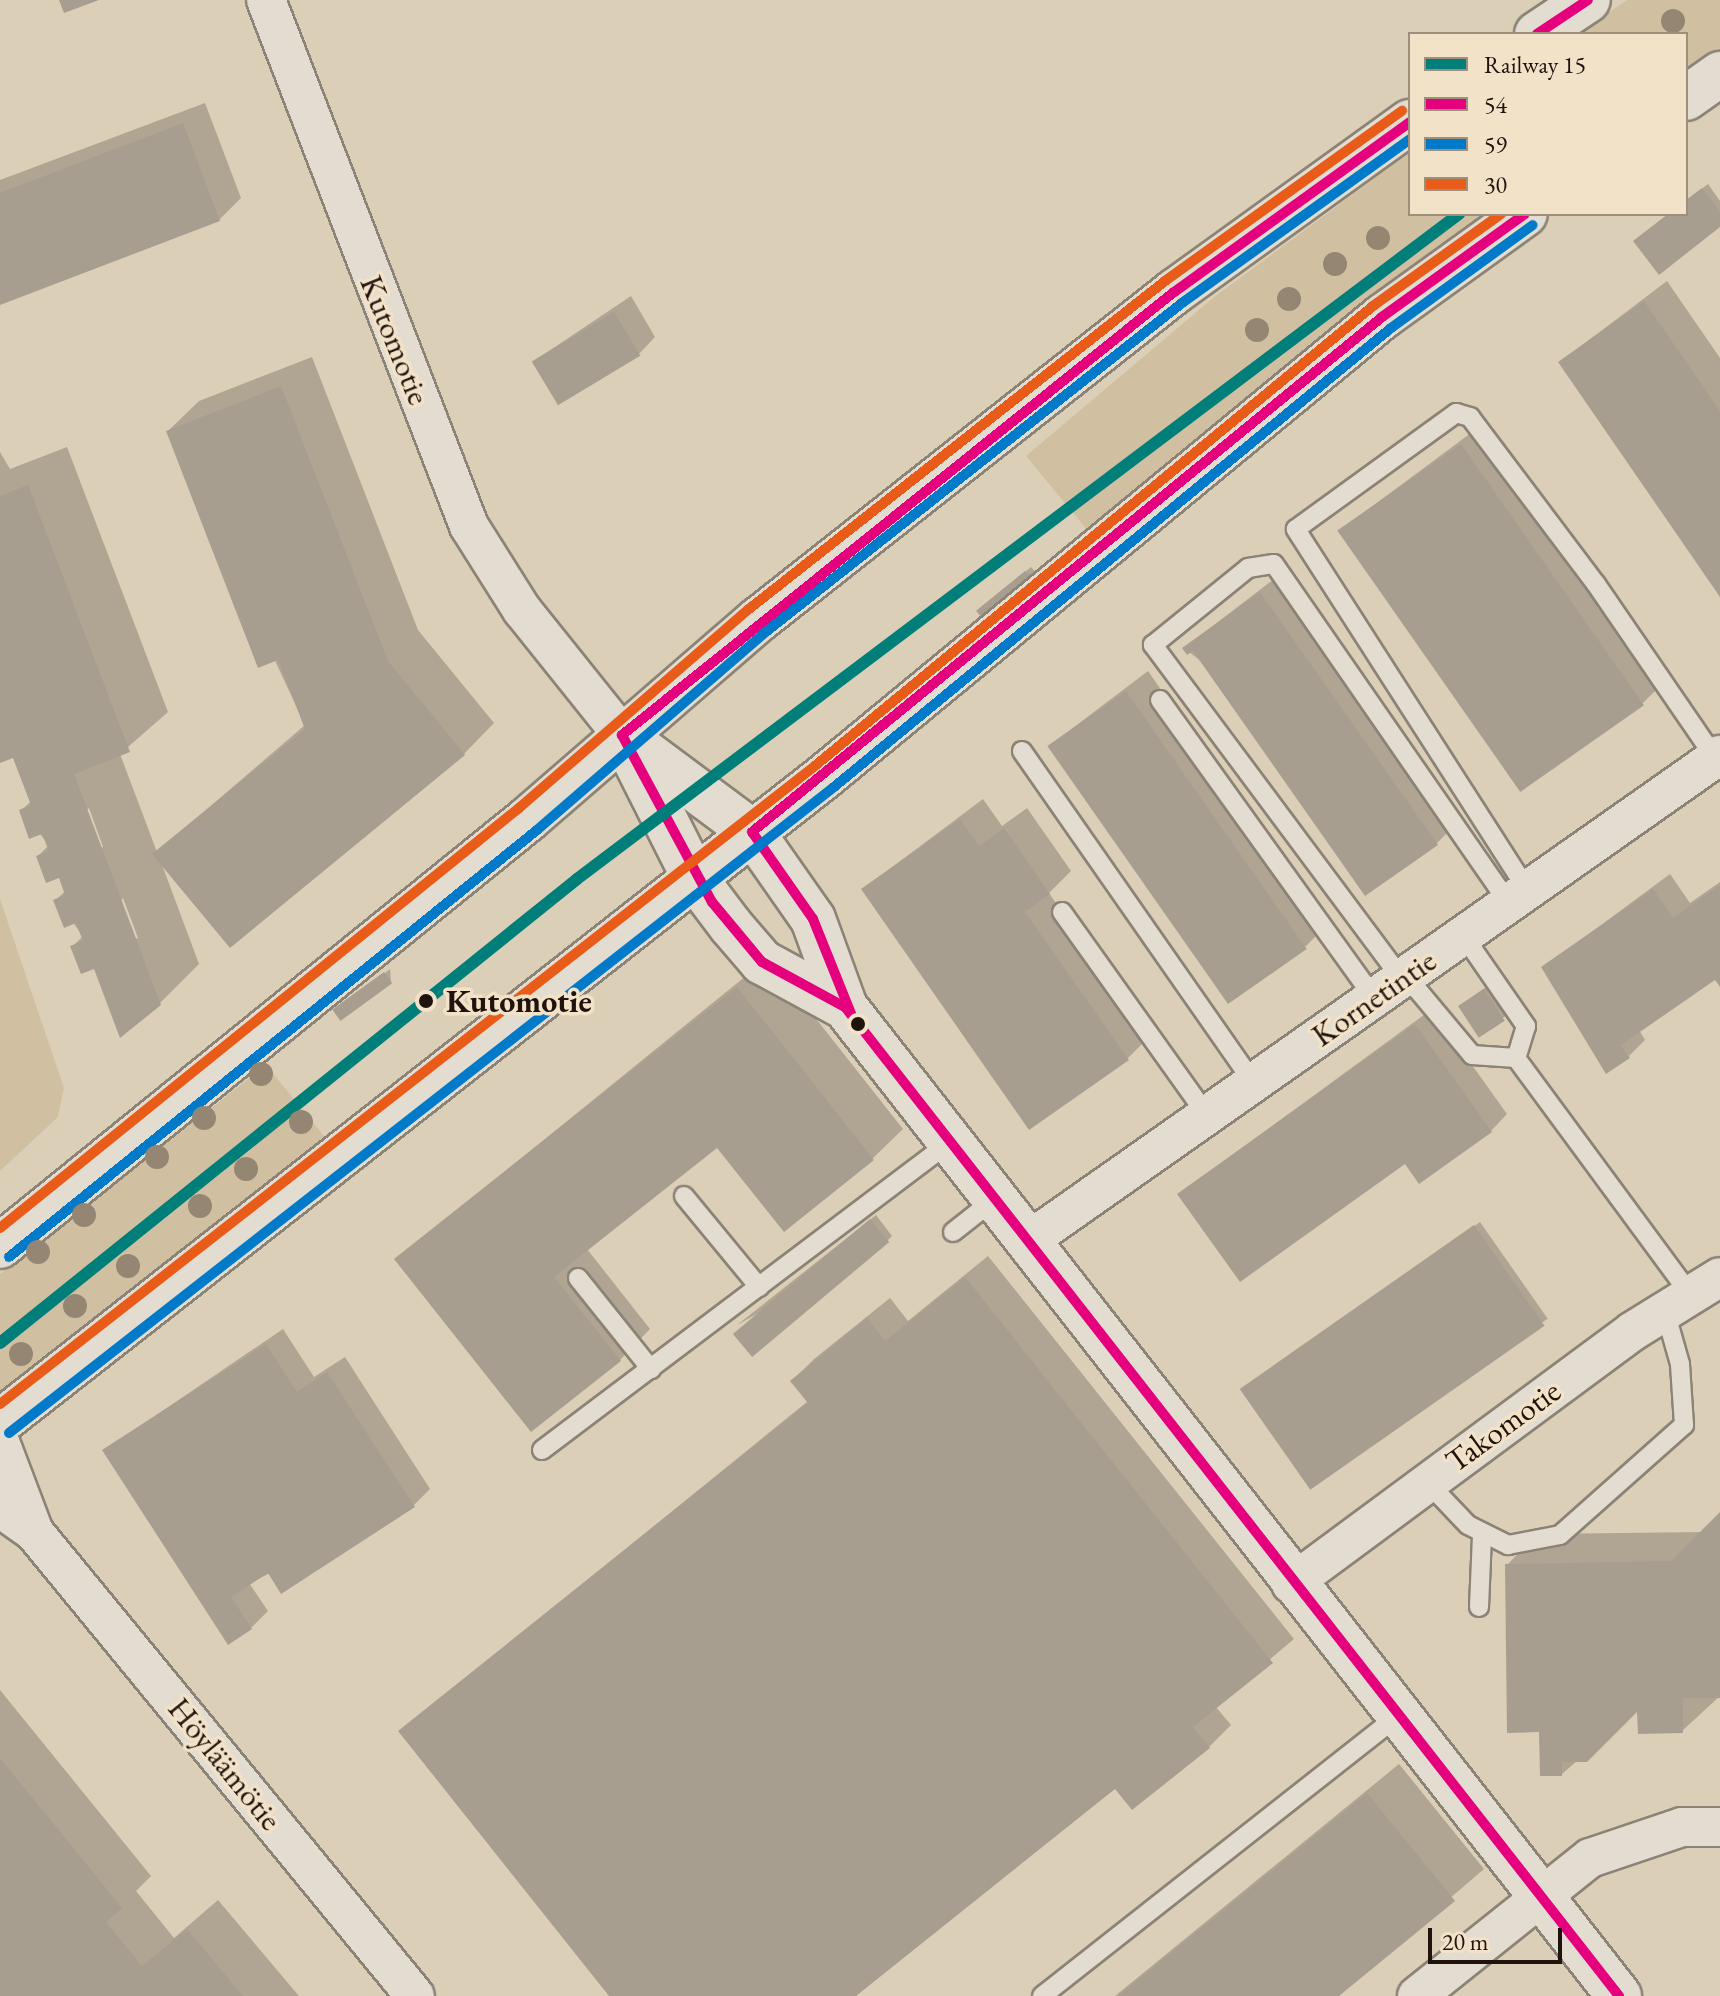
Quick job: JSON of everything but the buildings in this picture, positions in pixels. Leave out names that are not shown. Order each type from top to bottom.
[{"type":"main road","points":[[1540,32],[1588,0]]},
{"type":"main road","points":[[1688,97],[1720,74]]},
{"type":"main road","points":[[0,1246],[622,735],[1162,301],[1408,123]]},
{"type":"main road","points":[[0,1422],[752,832],[1382,317],[1522,216]]},
{"type":"main road","points":[[622,735],[752,832],[813,919],[845,1007],[1291,1584],[1619,1996]]},
{"type":"main road","points":[[622,735],[694,877],[762,962],[845,1007]]},
{"type":"street","name":"Kutomotie","points":[[266,0],[469,526],[522,610],[622,735]]},
{"type":"street","name":"Kornetintie","points":[[1028,1241],[1718,756]]},
{"type":"street","name":"Takomotie","points":[[1291,1584],[1427,1482],[1691,1294]]},
{"type":"street","name":"Höyläämötie","points":[[0,1442],[34,1532]]},
{"type":"street","name":"Höyläämötie","points":[[0,1508],[34,1532],[415,1996]]},
{"type":"street","points":[[1417,1996],[1590,1858],[1628,1840],[1720,1827]]},
{"type":"lane","points":[[1518,897],[1296,529],[1456,413],[1470,417],[1718,756]]},
{"type":"lane","points":[[1394,984],[1153,645],[1248,568],[1274,564],[1518,897]]},
{"type":"lane","points":[[1160,700],[1394,984],[1472,1055],[1516,1058],[1691,1294],[1680,1364],[1684,1425],[1560,1535],[1508,1545],[1482,1534],[1427,1482]]},
{"type":"lane","points":[[1022,751],[1254,1083]]},
{"type":"lane","points":[[1062,912],[1207,1115]]},
{"type":"lane","points":[[1463,935],[1526,1026],[1516,1058]]},
{"type":"lane","points":[[542,1450],[950,1142]]},
{"type":"lane","points":[[684,1196],[759,1287]]},
{"type":"lane","points":[[953,1232],[995,1199]]},
{"type":"lane","points":[[578,1278],[651,1369]]},
{"type":"lane","points":[[1479,1607],[1482,1534]]},
{"type":"lane","points":[[1042,1996],[1397,1717]]},
{"type":"shaded area","points":[[1627,0],[1720,0],[1720,50],[1688,74],[1688,32],[1581,32]]},
{"type":"shaded area","points":[[1408,153],[1408,216],[1494,216],[1093,537],[1026,456],[1213,298]]},
{"type":"shaded area","points":[[0,899],[64,1088],[58,1117],[0,1171]]},
{"type":"shaded area","points":[[266,1065],[324,1136],[282,1181],[0,1397],[0,1274]]},
{"type":"rail line","name":"15","points":[[0,1343],[577,879],[1456,216]]},
{"type":"transit line","name":"54","points":[[1540,32],[1588,0]]},
{"type":"transit line","name":"30","points":[[0,1228],[519,808],[749,609],[1165,281],[1402,111]]},
{"type":"transit line","name":"54","points":[[1408,123],[1174,292],[622,735],[712,902],[762,962],[845,1007],[1619,1996]]},
{"type":"transit line","name":"59","points":[[9,1257],[537,830],[767,631],[1182,303],[1408,140]]},
{"type":"transit line","name":"30","points":[[0,1404],[816,765],[1373,306],[1498,216]]},
{"type":"transit line","name":"54","points":[[852,1016],[813,919],[752,832],[1382,317],[1522,216]]},
{"type":"transit line","name":"59","points":[[9,1433],[834,787],[1391,328],[1533,225]]},
{"type":"place","name":"Kutomotie","points":[[426,1001]]}]
